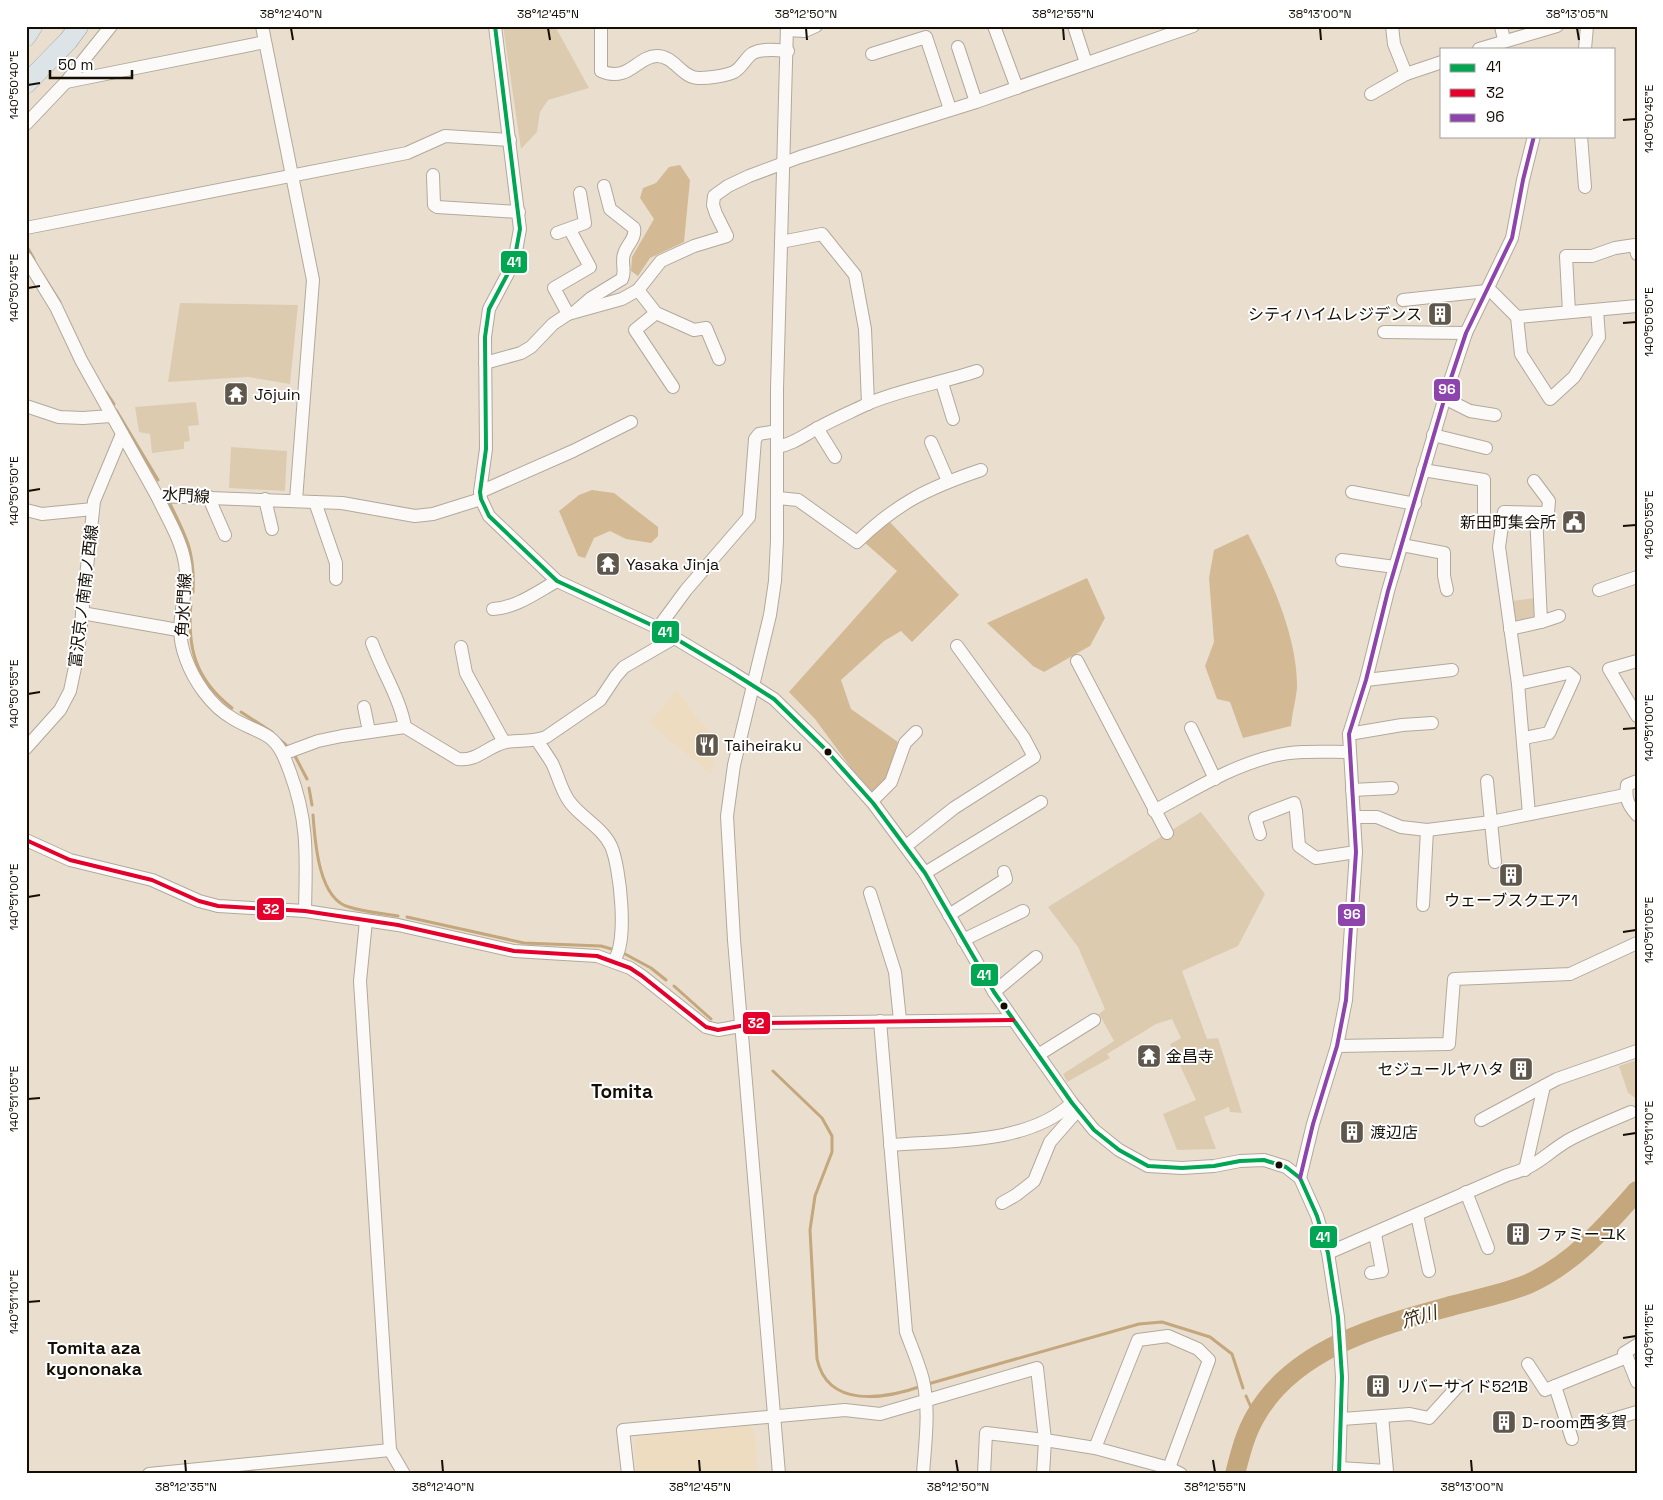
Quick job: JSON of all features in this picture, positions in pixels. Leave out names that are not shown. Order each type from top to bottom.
[{"type":"highway","points":[[26,37],[33,26]]},
{"type":"highway","points":[[26,77],[67,26]]},
{"type":"highway","points":[[26,84],[68,41],[79,26]]},
{"type":"street","points":[[26,124],[66,82],[111,26]]},
{"type":"street","points":[[262,26],[313,280],[296,500]]},
{"type":"street","points":[[495,26],[520,229],[514,262],[489,309],[485,337],[486,449],[480,496],[489,516],[557,581],[658,628],[774,699],[824,748],[872,801],[906,846],[925,873],[994,992],[1094,1130],[1119,1150],[1148,1166],[1182,1168],[1264,1160],[1286,1167],[1300,1178],[1317,1216],[1328,1253],[1338,1323],[1342,1376],[1339,1471],[1387,1471],[1382,1416]]},
{"type":"street","points":[[602,26],[601,72],[609,75],[630,71],[649,57],[658,56],[667,58],[690,77],[699,78],[734,72],[753,54],[764,51],[788,50]]},
{"type":"street","points":[[779,1474],[728,853],[727,816],[734,765],[770,615],[775,581],[787,28],[804,31],[816,26]]},
{"type":"street","points":[[994,26],[1017,88]]},
{"type":"street","points":[[1074,26],[1086,63]]},
{"type":"street","points":[[572,313],[622,299],[638,290],[661,261],[694,246],[727,236],[713,205],[714,196],[728,186],[785,164],[976,102],[1193,26]]},
{"type":"street","points":[[1392,26],[1394,44],[1406,74]]},
{"type":"street","points":[[1501,26],[1504,40]]},
{"type":"street","points":[[1482,48],[1557,26]]},
{"type":"street","points":[[1585,48],[1587,26]]},
{"type":"street","points":[[872,54],[926,37],[950,110]]},
{"type":"street","points":[[66,82],[265,42]]},
{"type":"street","points":[[958,47],[976,102]]},
{"type":"street","points":[[1371,94],[1406,74],[1440,63]]},
{"type":"street","points":[[26,228],[407,153],[445,136],[510,140]]},
{"type":"street","points":[[1300,1178],[1313,1124],[1337,1046],[1346,1000],[1356,852],[1349,734],[1366,680],[1395,567],[1415,504],[1444,398],[1466,333],[1512,238],[1534,138]]},
{"type":"street","points":[[1581,138],[1585,187]]},
{"type":"street","points":[[433,175],[434,205],[438,207],[518,212]]},
{"type":"street","points":[[485,363],[521,353],[531,347],[553,324],[622,279],[624,274],[623,256],[635,235],[634,228],[610,209],[604,186]]},
{"type":"street","points":[[557,233],[570,230],[585,223],[580,193]]},
{"type":"street","points":[[570,230],[590,267],[554,288],[572,313]]},
{"type":"street","points":[[781,242],[822,234],[855,275],[865,329],[868,404]]},
{"type":"street","points":[[1569,312],[1566,256],[1592,256],[1615,248],[1635,245],[1637,254]]},
{"type":"street","name":"水門線","points":[[26,258],[56,307],[72,344],[157,496],[208,496],[342,503],[415,516],[432,514],[480,496],[631,422]]},
{"type":"street","points":[[1403,300],[1487,289]]},
{"type":"street","points":[[1487,289],[1517,317],[1521,354],[1550,399],[1574,378],[1599,337],[1597,310]]},
{"type":"street","points":[[638,290],[656,313],[694,330],[706,328],[719,359]]},
{"type":"street","points":[[1517,317],[1637,306]]},
{"type":"street","points":[[656,313],[635,330],[673,387]]},
{"type":"street","points":[[1384,332],[1466,333]]},
{"type":"street","points":[[777,447],[792,444],[817,428],[868,404],[902,392],[942,383],[977,371]]},
{"type":"street","points":[[942,383],[952,419]]},
{"type":"street","points":[[1444,398],[1470,412],[1494,415]]},
{"type":"street","points":[[26,406],[59,417],[111,416]]},
{"type":"street","points":[[817,428],[835,457]]},
{"type":"street","points":[[658,628],[686,590],[749,518],[755,439],[759,434],[777,431]]},
{"type":"street","name":"富沢京ノ南南ノ西線","points":[[26,748],[60,710],[70,691],[78,653],[94,501],[122,434]]},
{"type":"street","points":[[1433,434],[1486,448]]},
{"type":"street","points":[[931,442],[948,481]]},
{"type":"street","points":[[778,498],[798,500],[857,542],[882,518],[920,494],[948,481],[981,470]]},
{"type":"street","points":[[1423,470],[1484,480],[1484,513]]},
{"type":"street","points":[[1529,814],[1518,684],[1499,547],[1504,512],[1548,513],[1549,502],[1534,481]]},
{"type":"street","points":[[1352,492],[1415,504]]},
{"type":"street","name":"角水門線","points":[[157,496],[180,544],[184,557],[186,574],[178,630],[181,646],[194,676],[219,710],[270,738],[283,754],[300,800],[306,834],[305,911]]},
{"type":"street","points":[[208,496],[225,535]]},
{"type":"street","points":[[265,499],[272,529]]},
{"type":"street","points":[[315,502],[336,563],[336,579]]},
{"type":"street","points":[[26,510],[42,514],[93,509]]},
{"type":"street","points":[[1536,513],[1541,622]]},
{"type":"street","points":[[1402,545],[1444,553],[1444,576],[1447,590]]},
{"type":"street","points":[[1342,560],[1395,567]]},
{"type":"street","points":[[1599,590],[1637,578]]},
{"type":"street","points":[[493,609],[508,607],[557,581]]},
{"type":"street","points":[[82,613],[178,630]]},
{"type":"street","points":[[1510,629],[1559,616]]},
{"type":"street","points":[[283,754],[318,741],[369,731],[406,727],[458,759],[465,760],[504,742],[537,740],[546,737],[600,700],[624,667],[674,638]]},
{"type":"street","points":[[372,643],[380,666],[402,712],[406,727]]},
{"type":"street","points":[[906,846],[954,808],[1034,756],[1024,738],[957,646]]},
{"type":"street","points":[[461,648],[466,673],[504,742]]},
{"type":"street","points":[[1077,661],[1167,833]]},
{"type":"street","points":[[1637,661],[1609,669],[1637,716]]},
{"type":"street","points":[[1366,680],[1452,670]]},
{"type":"street","points":[[1518,684],[1568,673],[1574,678],[1549,732],[1524,738]]},
{"type":"street","points":[[364,707],[369,731]]},
{"type":"street","points":[[1349,734],[1402,725],[1432,723]]},
{"type":"street","points":[[1191,728],[1215,779]]},
{"type":"street","points":[[872,801],[891,782],[905,743],[916,732]]},
{"type":"street","points":[[537,740],[552,763],[569,802],[611,846],[616,870],[622,930],[622,943],[618,957],[613,961]]},
{"type":"street","points":[[1154,811],[1254,761],[1275,755],[1312,752],[1350,752]]},
{"type":"street","points":[[1487,781],[1495,862]]},
{"type":"street","points":[[1637,781],[1627,785],[1625,795],[1630,807],[1637,815]]},
{"type":"street","points":[[1352,790],[1392,788]]},
{"type":"street","points":[[1354,817],[1377,817],[1401,827],[1427,830],[1490,822],[1625,795]]},
{"type":"street","points":[[925,873],[1041,802]]},
{"type":"street","points":[[1260,834],[1255,818],[1294,803],[1299,846],[1316,858],[1356,852]]},
{"type":"street","points":[[1423,905],[1427,830]]},
{"type":"street","points":[[26,840],[70,860],[152,880],[192,898],[218,906],[305,911],[398,925],[514,951],[582,954],[613,961],[642,976],[706,1028],[718,1030],[756,1022],[1013,1020]]},
{"type":"street","points":[[950,915],[1006,879],[1004,872]]},
{"type":"street","points":[[870,893],[895,972],[900,1020]]},
{"type":"street","points":[[963,940],[1023,911]]},
{"type":"street","points":[[366,920],[360,981],[390,1450],[404,1474]]},
{"type":"street","points":[[1337,1046],[1449,1044],[1454,979],[1570,974],[1637,943]]},
{"type":"street","points":[[994,992],[1036,957]]},
{"type":"street","points":[[1038,1055],[1094,1020]]},
{"type":"street","points":[[880,1021],[906,1332],[923,1380],[925,1398],[926,1430],[923,1474]]},
{"type":"street","points":[[1480,1120],[1544,1086],[1637,1051]]},
{"type":"street","points":[[1525,1170],[1544,1086]]},
{"type":"street","points":[[890,1145],[988,1137],[1029,1129],[1075,1106]]},
{"type":"street","points":[[1002,1203],[1034,1181],[1050,1142],[1075,1106]]},
{"type":"street","points":[[1328,1253],[1375,1234],[1466,1192],[1507,1175],[1525,1170],[1567,1142],[1630,1112]]},
{"type":"street","points":[[1466,1192],[1488,1248]]},
{"type":"street","points":[[1417,1215],[1429,1271]]},
{"type":"street","points":[[1371,1273],[1382,1271],[1375,1234]]},
{"type":"street","points":[[1095,1448],[1138,1340],[1168,1336],[1198,1349],[1209,1360],[1168,1471]]},
{"type":"street","points":[[1637,1345],[1624,1353],[1637,1382]]},
{"type":"street","points":[[1528,1364],[1545,1390],[1627,1357]]},
{"type":"street","points":[[628,1474],[623,1430],[845,1410],[880,1414],[925,1398],[1036,1368],[1045,1440],[1043,1474]]},
{"type":"street","points":[[1342,1419],[1410,1414],[1429,1418],[1458,1386]]},
{"type":"street","points":[[1555,1386],[1572,1439]]},
{"type":"street","points":[[1600,1422],[1637,1412]]},
{"type":"street","points":[[984,1474],[986,1433],[1095,1448],[1182,1474]]},
{"type":"street","points":[[149,1474],[390,1450]]},
{"type":"shaded area","points":[[503,26],[555,26],[589,88],[548,100],[540,112],[537,132],[521,149]]},
{"type":"shaded area","points":[[680,165],[690,180],[684,242],[650,258],[638,276],[631,271],[632,257],[654,219],[640,198],[643,188],[656,183],[669,167]]},
{"type":"shaded area","points":[[180,303],[298,305],[290,384],[248,377],[168,382]]},
{"type":"shaded area","points":[[196,402],[199,425],[188,426],[190,441],[184,442],[184,449],[152,453],[150,434],[139,432],[135,407]]},
{"type":"shaded area","points":[[231,447],[287,451],[285,491],[229,488]]},
{"type":"shaded area","points":[[592,490],[614,493],[658,527],[658,536],[651,543],[626,539],[610,531],[594,538],[585,558],[578,556],[559,511],[579,495]]},
{"type":"shaded area","points":[[888,520],[959,595],[912,642],[901,631],[884,641],[841,680],[851,709],[898,742],[885,781],[871,795],[815,719],[789,692],[897,571],[864,542]]},
{"type":"shaded area","points":[[1248,534],[1265,569],[1288,628],[1293,648],[1297,688],[1291,726],[1243,738],[1230,702],[1217,699],[1205,666],[1214,642],[1209,578],[1214,550]]},
{"type":"shaded area","points":[[1087,578],[1105,618],[1090,646],[1044,672],[1033,666],[987,623]]},
{"type":"shaded area","points":[[1535,598],[1536,612],[1533,619],[1519,623],[1515,620],[1511,601]]},
{"type":"shaded area","points":[[677,690],[700,722],[718,738],[711,774],[649,723]]},
{"type":"shaded area","points":[[1201,812],[1265,894],[1238,946],[1182,971],[1207,1039],[1218,1038],[1242,1113],[1230,1112],[1229,1107],[1204,1117],[1216,1149],[1177,1150],[1163,1114],[1196,1100],[1170,1044],[1181,1038],[1172,1019],[1156,1024],[1107,1054],[1110,1058],[1067,1082],[1063,1074],[1114,1041],[1099,1014],[1105,1009],[1078,947],[1048,907]]},
{"type":"shaded area","points":[[1637,1060],[1637,1099],[1628,1093],[1619,1066]]},
{"type":"shaded area","points":[[749,1426],[754,1430],[758,1474],[637,1474],[634,1442],[640,1436]]},
{"type":"waterway","points":[[26,245],[34,259]]},
{"type":"waterway","points":[[41,272],[60,302]]},
{"type":"waterway","points":[[106,392],[114,404]]},
{"type":"waterway","points":[[116,410],[158,480]]},
{"type":"waterway","points":[[170,504],[189,546],[193,567],[193,592]]},
{"type":"waterway","points":[[191,603],[192,648],[196,661],[209,686],[232,708]]},
{"type":"waterway","points":[[241,712],[272,732]]},
{"type":"waterway","points":[[280,740],[286,745]]},
{"type":"waterway","points":[[295,756],[307,779]]},
{"type":"waterway","points":[[309,788],[312,805]]},
{"type":"waterway","points":[[313,815],[320,867],[331,893],[339,902],[349,907],[398,916]]},
{"type":"waterway","points":[[407,917],[524,943],[601,946],[615,950]]},
{"type":"waterway","points":[[625,954],[651,968],[666,980]]},
{"type":"waterway","points":[[674,986],[711,1019]]},
{"type":"waterway","points":[[773,1071],[822,1118],[832,1136],[832,1152],[815,1196],[810,1230],[817,1359],[823,1375],[833,1386],[845,1393],[860,1396],[892,1394],[922,1386]]},
{"type":"waterway","name":"笊川","points":[[1235,1474],[1251,1424],[1271,1393],[1292,1373],[1315,1357],[1368,1331],[1424,1313],[1510,1291],[1544,1276],[1560,1266],[1587,1244],[1637,1191]]},
{"type":"waterway","points":[[928,1384],[1139,1324],[1162,1322],[1210,1337],[1232,1354],[1243,1388]]},
{"type":"waterway","points":[[1246,1396],[1255,1416]]},
{"type":"transit line","name":"41","points":[[495,26],[520,229],[514,262],[489,309],[485,337],[486,449],[480,492],[481,499],[489,516],[557,581],[658,628],[733,673],[774,699],[824,748],[873,803],[925,873],[994,992],[1072,1103],[1094,1130],[1119,1150],[1148,1166],[1182,1168],[1264,1160],[1286,1167],[1300,1178],[1317,1216],[1328,1253],[1338,1317],[1342,1377],[1339,1474]]},
{"type":"transit line","name":"96","points":[[1300,1178],[1313,1124],[1337,1046],[1346,1000],[1356,852],[1349,734],[1366,680],[1388,591],[1447,390],[1466,333],[1512,238],[1534,138]]},
{"type":"transit line","name":"32","points":[[26,840],[70,860],[152,880],[199,901],[218,906],[305,911],[398,925],[514,951],[597,956],[630,968],[706,1027],[718,1030],[757,1023],[1013,1020]]},
{"type":"place","name":"シティハイムレジデンス","points":[[1440,314]]},
{"type":"place","name":"Jōjuin","points":[[236,394]]},
{"type":"place","name":"新田町集会所","points":[[1574,522]]},
{"type":"place","name":"Yasaka Jinja","points":[[608,564]]},
{"type":"place","name":"Taiheiraku","points":[[707,745]]},
{"type":"place","name":"ウェーブスクエア1","points":[[1511,875]]},
{"type":"place","name":"金昌寺","points":[[1149,1056]]},
{"type":"place","name":"セジュールヤハタ","points":[[1521,1069]]},
{"type":"place","name":"渡辺店","points":[[1352,1132]]},
{"type":"place","name":"ファミーユK","points":[[1518,1234]]},
{"type":"place","name":"リバーサイド521B","points":[[1378,1386]]},
{"type":"place","name":"D-room西多賀","points":[[1504,1422]]},
{"type":"district","name":"Tomita","points":[[622,1091]]},
{"type":"district","name":"Tomita aza kyononaka","points":[[94,1358]]}]
